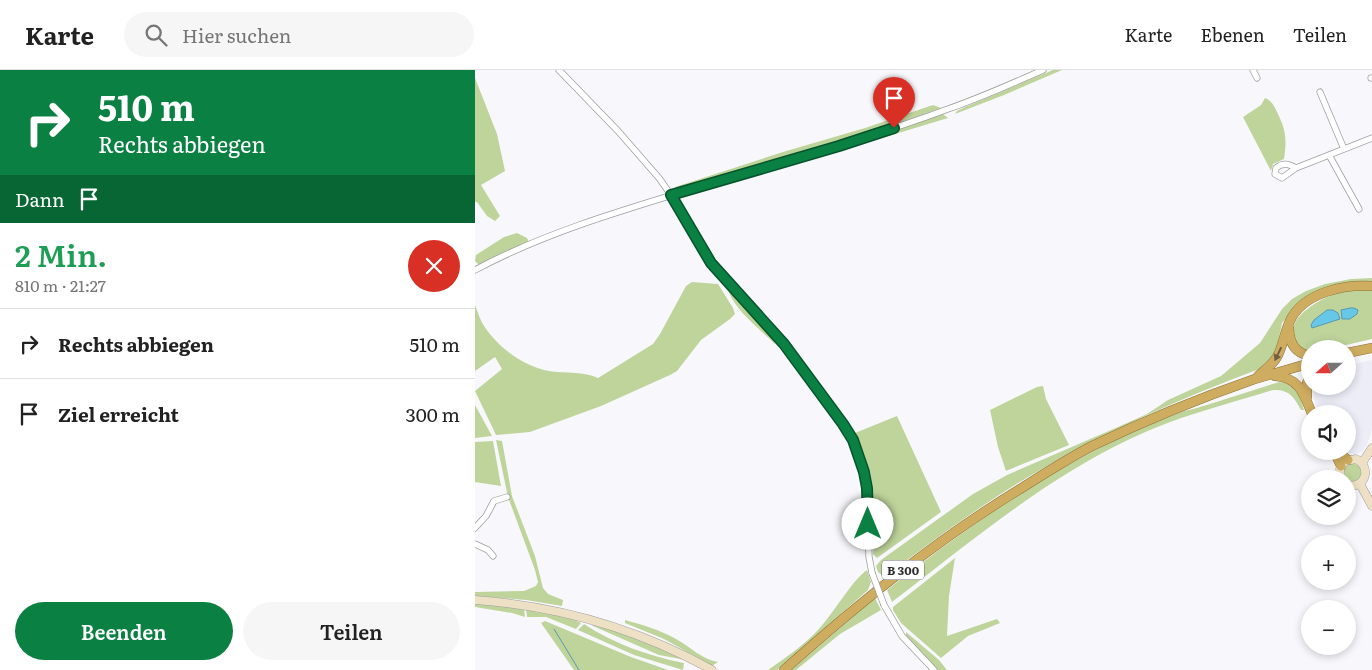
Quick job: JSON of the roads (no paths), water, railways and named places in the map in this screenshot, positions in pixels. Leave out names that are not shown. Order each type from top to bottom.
[{"type":"highway","points":[[1254,380],[1275,360],[1290,320],[1300,308],[1319,295],[1347,286],[1372,286]]},
{"type":"highway","points":[[1290,320],[1289,336],[1292,344],[1301,353]]},
{"type":"highway","points":[[1356,351],[1372,348]]},
{"type":"highway","name":"B 300","points":[[784,670],[915,560],[968,522],[1062,463],[1149,420],[1254,380],[1301,366]]},
{"type":"highway","points":[[1267,376],[1285,377],[1293,381],[1300,388],[1309,405]]},
{"type":"highway","points":[[1308,395],[1308,402]]},
{"type":"main road","points":[[1362,463],[1372,448]]},
{"type":"main road","points":[[1340,470],[1344,463],[1355,460],[1362,463],[1366,468],[1366,474],[1364,480],[1356,485]]},
{"type":"main road","points":[[1360,484],[1372,506]]},
{"type":"main road","points":[[475,600],[555,610],[609,624],[662,644],[712,670]]},
{"type":"street","points":[[559,70],[625,138],[659,178],[711,263],[784,344],[853,440],[864,472],[867,488],[868,540],[872,573],[884,605],[902,636],[934,670]]},
{"type":"street","points":[[475,270],[506,254],[564,231],[671,195],[839,146],[949,109],[1043,70]]},
{"type":"street","points":[[1253,70],[1257,78]]},
{"type":"street","points":[[1320,92],[1344,149]]},
{"type":"street","points":[[1297,168],[1372,138]]},
{"type":"street","points":[[1329,155],[1359,209]]},
{"type":"street","points":[[475,528],[486,516],[494,501],[507,497]]},
{"type":"street","points":[[475,544],[488,550],[493,556]]},
{"type":"water","points":[[1350,308],[1358,310],[1357,314],[1350,319],[1342,319],[1341,310]]},
{"type":"water","points":[[1327,310],[1333,310],[1338,313],[1340,319],[1312,328],[1311,325],[1314,320]]},
{"type":"waterway","points":[[554,629],[579,670]]}]
